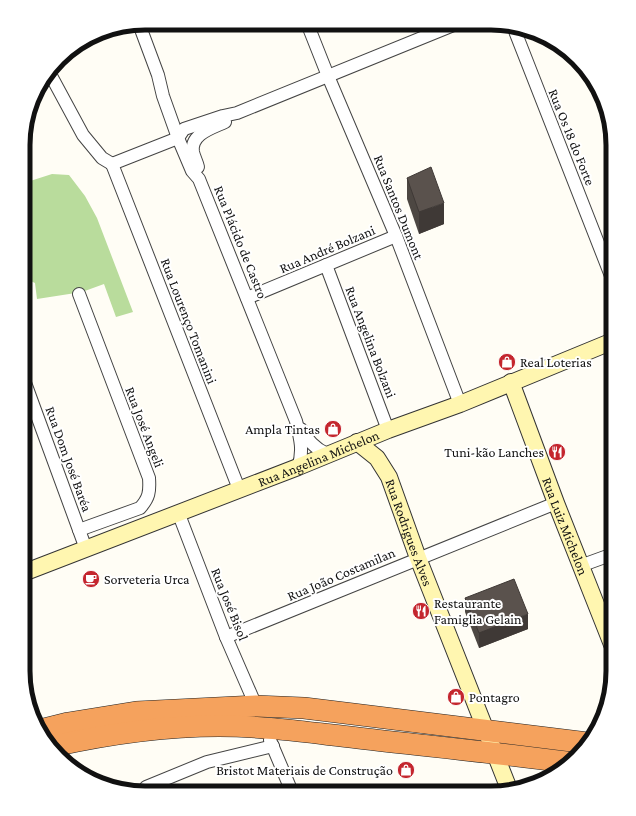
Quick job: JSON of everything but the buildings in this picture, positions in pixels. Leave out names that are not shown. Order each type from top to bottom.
[{"type":"highway","points":[[64,737],[136,712],[256,706],[304,708],[581,742]]},
{"type":"highway","points":[[48,732],[64,737],[187,726],[220,726],[269,737],[495,753],[562,761]]},
{"type":"main road","name":"Rua Angelina Michelon","points":[[30,570],[298,467],[388,430],[460,404],[606,344]]},
{"type":"main road","name":"Rua Luiz Michelon","points":[[511,382],[580,566],[606,630]]},
{"type":"main road","name":"Rua Rodrigues Alves","points":[[357,442],[377,458],[389,477],[418,558],[507,785]]},
{"type":"street","name":"Rua Plácido de Castro","points":[[141,30],[158,74],[164,96],[181,133],[192,171],[199,179],[296,421],[302,446],[301,459],[298,467]]},
{"type":"street","name":"Rua Santos Dumont","points":[[309,30],[396,236],[460,404]]},
{"type":"street","points":[[52,78],[83,135],[102,158],[112,164],[181,133],[223,116],[237,113],[441,30]]},
{"type":"street","name":"Rua Os 18 do Forte","points":[[516,33],[606,263]]},
{"type":"street","points":[[199,179],[199,168],[193,152],[195,138],[226,121],[237,113]]},
{"type":"street","name":"Rua Lourenço Tomanini","points":[[112,164],[239,490]]},
{"type":"street","name":"Rua André Bolzani","points":[[247,298],[396,236]]},
{"type":"street","name":"Rua Angelina Bolzani","points":[[326,265],[388,430]]},
{"type":"street","name":"Rua José Angeli","points":[[79,294],[149,478],[149,490],[146,500],[140,508],[79,530]]},
{"type":"street","name":"Rua Dom José Baréa","points":[[30,399],[86,549]]},
{"type":"street","name":"Rua Plácido de Castro","points":[[296,421],[308,441],[317,449],[327,454]]},
{"type":"street","name":"Rua João Costamilan","points":[[226,637],[556,503]]},
{"type":"street","name":"Rua José Bisol","points":[[178,512],[226,637],[256,706]]},
{"type":"street","points":[[580,566],[606,557]]},
{"type":"street","points":[[148,786],[269,737],[289,786]]},
{"type":"green space","points":[[52,174],[69,175],[85,196],[97,218],[133,312],[116,317],[104,284],[82,292],[37,299],[35,283],[30,281],[30,181]]},
{"type":"place","name":"Real Loterias","points":[[507,362]]},
{"type":"place","name":"Ampla Tintas","points":[[333,429]]},
{"type":"place","name":"Tuni-kão Lanches","points":[[557,452]]},
{"type":"place","name":"Sorveteria Urca","points":[[91,579]]},
{"type":"place","name":"Restaurante Famiglia Gelain","points":[[421,611]]},
{"type":"place","name":"Pontagro","points":[[456,697]]},
{"type":"place","name":"Bristot Materiais de Construção","points":[[406,770]]}]
